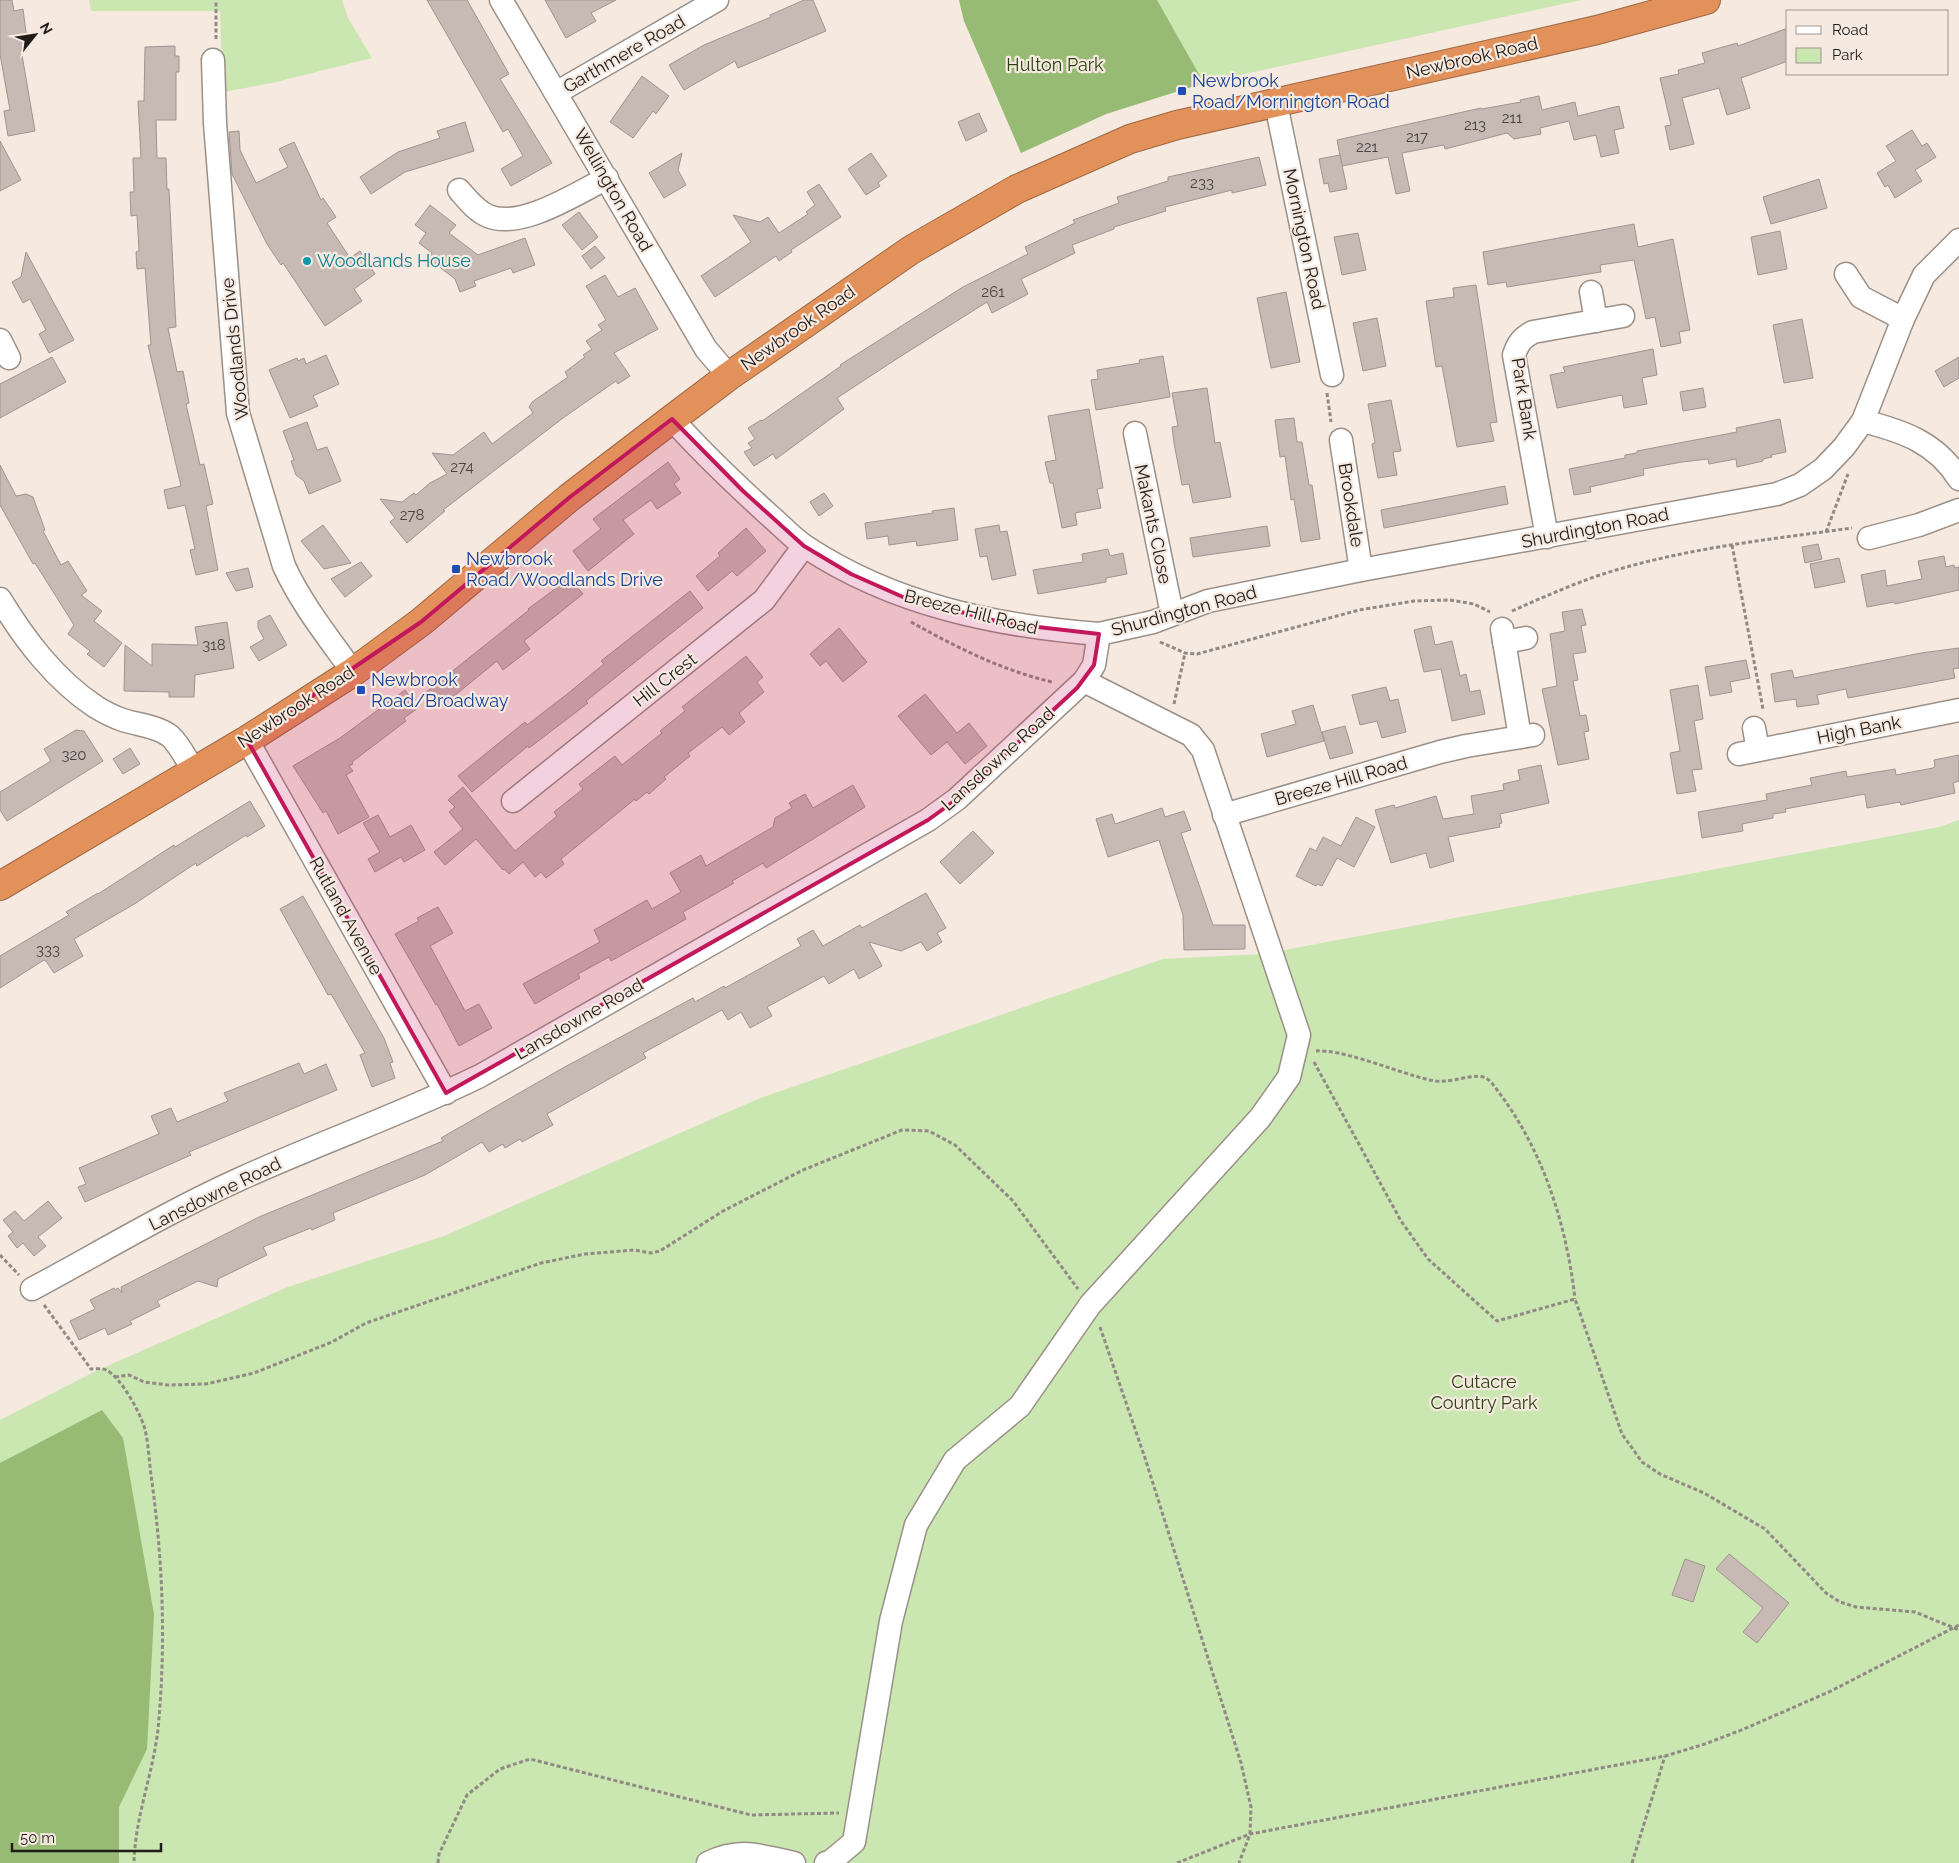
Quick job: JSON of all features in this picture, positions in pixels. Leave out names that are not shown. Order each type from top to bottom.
[{"type":"highway","name":"Newbrook Road","points":[[0,886],[247,740],[353,672],[421,622],[570,497],[729,376],[911,250],[1017,189],[1130,139],[1177,124],[1276,104],[1597,30],[1706,0]]},
{"type":"street","name":"Wellington Road","points":[[501,0],[607,178],[706,350],[729,376]]},
{"type":"street","name":"Garthmere Road","points":[[556,93],[718,0]]},
{"type":"street","name":"Woodlands Drive","points":[[213,60],[215,123],[238,413],[284,566],[307,608],[353,672]]},
{"type":"street","name":"Mornington Road","points":[[1276,104],[1332,375]]},
{"type":"street","points":[[459,190],[481,212],[490,217],[502,219],[520,218],[543,210],[607,178]]},
{"type":"street","name":"Shurdington Road","points":[[1099,634],[1130,628],[1208,601],[1361,570],[1777,494],[1800,485],[1823,469],[1844,447],[1863,421],[1903,320],[1924,275],[1959,240]]},
{"type":"street","points":[[1846,274],[1861,297],[1903,320]]},
{"type":"street","points":[[1591,292],[1596,321]]},
{"type":"street","name":"Park Bank","points":[[1547,537],[1514,355],[1517,345],[1524,337],[1533,332],[1623,316]]},
{"type":"street","name":"Breeze Hill Road","points":[[672,419],[743,492],[804,546],[852,574],[903,597],[1004,623],[1047,630],[1099,634]]},
{"type":"street","points":[[1863,421],[1900,430],[1928,446],[1951,466],[1959,478]]},
{"type":"street","name":"Makants Close","points":[[1134,434],[1172,614]]},
{"type":"street","name":"Brookdale","points":[[1341,440],[1361,570]]},
{"type":"street","points":[[1869,538],[1919,525],[1959,510]]},
{"type":"street","name":"Hill Crest","points":[[513,801],[764,600],[804,546]]},
{"type":"street","points":[[0,599],[18,629],[41,658],[69,684],[96,707],[122,720],[156,729],[168,735],[176,742],[194,771]]},
{"type":"street","name":"Breeze Hill Road","points":[[1224,815],[1440,752],[1527,736],[1508,631]]},
{"type":"street","points":[[826,1863],[830,1862],[854,1842],[891,1621],[916,1525],[955,1460],[1020,1406],[1090,1305],[1260,1118],[1289,1077],[1304,1044],[1203,750],[1191,735],[1080,684],[1094,665],[1099,634]]},
{"type":"street","name":"Lansdowne Road","points":[[32,1289],[240,1179],[446,1093],[489,1071],[928,820],[957,799],[1080,684]]},
{"type":"street","name":"High Bank","points":[[1751,744],[1959,710]]},
{"type":"street","name":"Rutland Avenue","points":[[247,740],[446,1093]]},
{"type":"street","points":[[708,1863],[722,1856],[742,1853],[794,1863]]},
{"type":"path","points":[[213,60],[217,30],[216,0]]},
{"type":"path","points":[[1332,375],[1326,386],[1333,431],[1341,440]]},
{"type":"path","points":[[1130,628],[1185,653],[1197,654],[1359,610],[1414,601],[1458,601],[1474,604],[1508,631],[1559,590],[1596,577],[1689,552],[1857,528],[1869,538]]},
{"type":"path","points":[[1732,545],[1766,726],[1751,744]]},
{"type":"path","points":[[908,620],[972,654],[1004,668],[1080,684]]},
{"type":"path","points":[[1169,724],[1185,653]]},
{"type":"path","points":[[1304,1044],[1401,1221],[1428,1259],[1497,1321],[1575,1299]]},
{"type":"path","points":[[1304,1044],[1428,1081],[1444,1082],[1480,1077],[1487,1079],[1516,1117],[1548,1180],[1570,1261],[1575,1299],[1622,1434],[1642,1462],[1660,1474],[1704,1493],[1765,1529],[1826,1593],[1840,1602],[1856,1606],[1915,1612],[1959,1630]]},
{"type":"path","points":[[115,1377],[128,1375],[144,1382],[160,1384],[206,1384],[254,1373],[332,1342],[366,1322],[541,1263],[585,1254],[634,1250],[652,1253],[660,1251],[723,1211],[803,1170],[902,1130],[929,1131],[955,1145],[1013,1202],[1090,1305],[1104,1335],[1145,1458],[1241,1763],[1251,1807],[1250,1834],[1239,1863]]},
{"type":"path","points":[[0,1255],[32,1289],[91,1369],[105,1370],[115,1377],[136,1407],[144,1428],[154,1496],[162,1586],[163,1657],[157,1731],[134,1841],[134,1863]]},
{"type":"path","points":[[1177,1863],[1250,1834],[1664,1756],[1705,1744],[1831,1691],[1959,1625]]},
{"type":"path","points":[[1632,1863],[1664,1756]]},
{"type":"path","points":[[438,1863],[439,1854],[467,1795],[500,1769],[530,1759],[751,1815],[859,1813]]},
{"type":"highlighted area","points":[[672,419],[743,491],[804,546],[851,574],[903,597],[1004,623],[1099,634],[1094,665],[1077,688],[957,799],[928,820],[446,1093],[247,740],[421,622],[570,497]]},
{"type":"green space","points":[[89,0],[342,0],[348,18],[372,58],[272,83],[223,92],[220,11],[91,11]]},
{"type":"green space","name":"Hulton Park","points":[[959,0],[1581,0],[1204,83],[1106,114],[1021,153],[964,21]]},
{"type":"green space","points":[[959,0],[1157,0],[1204,83],[1106,114],[1021,153],[964,21]]},
{"type":"green space","name":"Cutacre Country Park","points":[[1959,820],[1959,1863],[0,1863],[0,1420],[98,1370],[288,1287],[444,1236],[758,1099],[1163,959],[1264,954],[1939,827]]},
{"type":"green space","points":[[102,1410],[123,1438],[154,1614],[147,1749],[119,1807],[119,1863],[0,1863],[0,1463]]},
{"type":"building","points":[[0,0],[12,0],[14,11],[23,9],[28,48],[21,49],[35,131],[8,136],[4,111],[10,110],[0,54]]},
{"type":"building","points":[[427,0],[467,0],[509,74],[500,79],[552,163],[511,186],[501,169],[523,156],[508,129],[503,132]]},
{"type":"building","points":[[545,0],[616,0],[591,13],[596,21],[566,38]]},
{"type":"building","points":[[804,0],[813,0],[826,31],[738,68],[735,61],[684,90],[669,65],[704,45],[771,17],[770,15]]},
{"type":"building","points":[[1786,29],[1786,62],[1741,78],[1750,108],[1727,115],[1719,88],[1682,98],[1694,144],[1670,150],[1665,126],[1671,125],[1660,78],[1679,74],[1678,70],[1705,63],[1702,53],[1737,43],[1738,46]]},
{"type":"building","points":[[175,46],[175,56],[179,56],[179,72],[176,72],[176,120],[156,120],[157,158],[166,158],[167,189],[169,189],[176,327],[168,328],[177,372],[183,371],[189,403],[186,404],[200,465],[204,464],[213,504],[206,506],[218,570],[196,575],[190,550],[195,549],[185,505],[168,509],[164,490],[181,486],[148,345],[151,345],[145,268],[137,269],[136,252],[139,251],[137,215],[131,216],[130,192],[134,192],[133,158],[141,158],[138,101],[144,101],[145,47]]},
{"type":"building","points":[[642,76],[669,96],[656,114],[653,111],[633,138],[610,122]]},
{"type":"building","points":[[1539,96],[1542,110],[1575,102],[1578,116],[1619,106],[1624,128],[1614,130],[1619,153],[1601,157],[1596,135],[1574,140],[1569,121],[1540,128],[1541,134],[1514,139],[1507,133],[1445,149],[1444,145],[1402,153],[1410,191],[1396,194],[1388,157],[1342,166],[1337,140],[1481,108],[1521,102],[1520,100]]},
{"type":"building","points":[[979,113],[987,131],[966,141],[958,122]]},
{"type":"building","points":[[465,122],[474,151],[405,172],[371,194],[360,177],[398,152],[440,138],[437,131]]},
{"type":"building","points":[[1912,130],[1922,146],[1927,143],[1936,157],[1915,170],[1922,181],[1895,198],[1888,185],[1885,187],[1877,173],[1896,161],[1886,146]]},
{"type":"building","points":[[239,131],[240,150],[256,183],[288,167],[279,149],[294,142],[321,200],[323,198],[336,217],[327,223],[350,258],[360,251],[375,274],[354,289],[362,301],[325,326],[283,263],[281,265],[267,244],[232,174],[229,132]]},
{"type":"building","points":[[0,141],[21,180],[0,191]]},
{"type":"building","points":[[682,153],[678,170],[686,185],[664,198],[649,173]]},
{"type":"building","points":[[871,153],[887,176],[878,183],[880,186],[866,195],[848,169]]},
{"type":"building","points":[[1340,155],[1347,189],[1330,192],[1328,183],[1324,184],[1319,159]]},
{"type":"building","points":[[1259,157],[1266,185],[1232,193],[1232,190],[1165,207],[1166,211],[1114,227],[1114,229],[1072,245],[1075,253],[1021,279],[1028,294],[992,313],[987,302],[898,358],[837,398],[844,409],[776,459],[773,454],[754,466],[744,452],[752,448],[748,443],[755,439],[748,428],[762,421],[840,365],[963,287],[1028,254],[1025,247],[1075,223],[1073,220],[1119,203],[1117,197],[1168,181],[1168,177]]},
{"type":"building","points":[[1819,179],[1827,208],[1771,224],[1763,197]]},
{"type":"building","points":[[819,184],[841,217],[791,250],[792,252],[779,261],[776,256],[715,297],[701,276],[751,242],[733,215],[760,222],[768,217],[779,233],[808,214],[806,212],[815,205],[807,192]]},
{"type":"building","points":[[430,205],[456,225],[449,233],[478,255],[525,238],[535,265],[513,273],[511,268],[474,281],[476,286],[460,292],[455,279],[428,258],[432,253],[419,243],[426,233],[415,225]]},
{"type":"building","points":[[579,212],[598,237],[582,250],[562,225]]},
{"type":"building","points":[[1634,224],[1638,247],[1673,239],[1690,330],[1679,332],[1681,343],[1661,347],[1655,317],[1646,319],[1634,260],[1600,265],[1601,272],[1507,287],[1506,282],[1488,285],[1483,252]]},
{"type":"building","points":[[1780,231],[1787,269],[1758,275],[1751,237]]},
{"type":"building","points":[[1358,233],[1366,270],[1342,275],[1334,237]]},
{"type":"building","points":[[595,246],[605,258],[591,269],[582,256]]},
{"type":"building","points":[[26,252],[74,340],[49,353],[39,334],[46,330],[30,299],[23,303],[12,282],[21,277]]},
{"type":"building","points":[[605,275],[618,297],[635,288],[658,329],[614,353],[630,376],[618,384],[616,381],[563,418],[443,510],[445,511],[407,543],[390,522],[395,518],[380,499],[402,502],[447,474],[432,453],[453,455],[484,432],[492,444],[533,413],[529,407],[532,402],[568,377],[565,372],[585,357],[583,355],[592,349],[586,341],[602,330],[598,325],[606,320],[586,286]]},
{"type":"building","points":[[1476,285],[1497,422],[1490,423],[1494,441],[1457,447],[1442,366],[1436,367],[1426,301],[1454,297],[1453,288]]},
{"type":"building","points":[[1286,292],[1300,362],[1271,368],[1257,298]]},
{"type":"building","points":[[1377,318],[1386,366],[1363,371],[1353,323]]},
{"type":"building","points":[[1802,319],[1813,378],[1784,383],[1773,325]]},
{"type":"building","points":[[1653,349],[1657,375],[1642,378],[1647,404],[1624,408],[1622,395],[1557,408],[1550,375],[1565,372],[1563,367]]},
{"type":"building","points":[[326,355],[339,384],[313,396],[318,406],[290,418],[269,370],[297,358],[298,361],[304,358],[306,364]]},
{"type":"building","points":[[1163,356],[1170,397],[1096,410],[1091,380],[1098,379],[1097,370],[1140,363],[1139,360]]},
{"type":"building","points":[[52,357],[66,382],[0,418],[0,384]]},
{"type":"building","points":[[1959,357],[1959,378],[1944,387],[1935,371]]},
{"type":"building","points":[[1207,388],[1215,443],[1220,442],[1231,497],[1193,503],[1189,484],[1182,485],[1172,427],[1178,426],[1172,393]]},
{"type":"building","points":[[1703,388],[1706,407],[1683,411],[1680,392]]},
{"type":"building","points":[[1391,400],[1401,451],[1393,452],[1397,475],[1378,478],[1372,444],[1375,443],[1368,404]]},
{"type":"building","points":[[1089,409],[1103,488],[1097,489],[1101,508],[1075,513],[1077,525],[1062,528],[1053,483],[1050,483],[1045,462],[1056,460],[1048,416]]},
{"type":"building","points":[[1294,418],[1297,442],[1302,442],[1309,485],[1312,485],[1320,539],[1301,542],[1294,499],[1291,500],[1285,456],[1280,457],[1275,420]]},
{"type":"building","points":[[1780,419],[1786,452],[1771,455],[1772,457],[1763,459],[1763,461],[1737,467],[1736,459],[1709,464],[1708,459],[1643,469],[1644,475],[1590,487],[1591,492],[1574,495],[1569,469],[1625,458],[1625,455],[1637,453],[1637,451],[1737,432],[1736,428]]},
{"type":"building","points":[[307,422],[317,450],[327,447],[341,481],[309,494],[304,481],[296,475],[291,461],[294,460],[283,431]]},
{"type":"building","points":[[668,462],[680,479],[674,484],[681,493],[657,509],[651,500],[623,520],[634,534],[588,571],[573,551],[601,529],[593,519]]},
{"type":"building","points":[[0,465],[16,496],[26,494],[33,497],[45,530],[43,531],[61,565],[68,561],[87,591],[81,595],[102,611],[94,621],[122,643],[104,667],[87,654],[90,651],[68,634],[74,625],[35,563],[33,564],[0,505]]},
{"type":"building","points":[[1505,486],[1508,504],[1384,528],[1381,510]]},
{"type":"building","points":[[824,493],[833,506],[819,516],[810,502]]},
{"type":"building","points":[[954,508],[958,540],[917,546],[916,541],[889,545],[888,536],[867,539],[865,523]]},
{"type":"building","points":[[323,525],[351,563],[324,569],[301,541]]},
{"type":"building","points":[[999,525],[1000,532],[1007,531],[1016,575],[992,580],[987,556],[980,557],[975,529]]},
{"type":"building","points":[[1267,526],[1270,546],[1193,557],[1190,538]]},
{"type":"building","points":[[746,528],[766,551],[737,576],[732,571],[708,591],[696,576],[720,556],[718,553]]},
{"type":"building","points":[[1818,544],[1822,559],[1805,563],[1802,547]]},
{"type":"building","points":[[1108,549],[1110,556],[1123,553],[1127,574],[1106,578],[1106,582],[1038,594],[1033,570],[1083,562],[1082,554]]},
{"type":"building","points":[[1944,556],[1946,567],[1954,565],[1955,568],[1959,567],[1959,590],[1895,604],[1894,602],[1867,607],[1861,575],[1885,570],[1887,586],[1922,579],[1918,561]]},
{"type":"building","points":[[1839,558],[1845,582],[1815,588],[1810,564]]},
{"type":"building","points":[[361,562],[372,576],[345,597],[331,579]]},
{"type":"building","points":[[248,568],[253,587],[236,591],[226,573]]},
{"type":"building","points":[[570,578],[583,594],[524,641],[530,649],[503,670],[497,661],[438,709],[425,693],[528,609]]},
{"type":"building","points":[[690,591],[703,608],[586,701],[588,703],[529,748],[528,746],[472,792],[458,776],[525,722],[527,725],[566,695],[604,664],[601,661]]},
{"type":"building","points":[[1582,609],[1586,625],[1581,626],[1586,652],[1573,654],[1578,680],[1573,681],[1580,716],[1586,715],[1589,731],[1584,732],[1589,759],[1558,765],[1542,689],[1557,686],[1550,634],[1565,631],[1562,612]]},
{"type":"building","points":[[270,615],[287,645],[259,661],[250,647],[264,639],[258,628],[258,621]]},
{"type":"building","points":[[227,622],[234,668],[195,675],[194,697],[169,697],[169,692],[124,691],[125,645],[152,666],[152,644],[198,645],[195,627]]},
{"type":"building","points":[[1431,626],[1435,645],[1452,641],[1460,676],[1466,674],[1470,692],[1480,690],[1485,714],[1452,721],[1441,669],[1424,672],[1414,630]]},
{"type":"building","points":[[839,628],[867,662],[843,682],[826,661],[820,666],[810,654]]},
{"type":"building","points":[[1959,648],[1959,668],[1953,669],[1955,678],[1848,698],[1846,689],[1817,695],[1819,704],[1797,707],[1796,699],[1775,702],[1771,674],[1792,670],[1794,678],[1921,653]]},
{"type":"building","points":[[746,656],[763,677],[757,682],[764,692],[739,713],[745,722],[729,735],[722,727],[688,753],[690,756],[664,777],[666,779],[649,794],[647,792],[636,801],[635,799],[561,859],[564,864],[546,878],[541,872],[535,877],[523,862],[509,874],[503,870],[476,839],[445,865],[434,852],[463,829],[449,812],[455,807],[448,800],[463,787],[515,851],[557,816],[554,812],[583,789],[579,784],[615,756],[622,765],[662,733],[660,731],[685,711],[682,707]]},
{"type":"building","points":[[1746,660],[1750,678],[1730,682],[1732,692],[1710,696],[1705,667]]},
{"type":"building","points":[[1698,685],[1703,719],[1694,721],[1702,769],[1692,770],[1696,791],[1677,794],[1670,753],[1680,751],[1670,690]]},
{"type":"building","points":[[1386,687],[1390,701],[1398,699],[1406,732],[1382,738],[1377,721],[1360,725],[1352,695]]},
{"type":"building","points":[[405,690],[418,708],[404,718],[406,721],[352,762],[353,764],[349,766],[353,771],[346,775],[369,817],[338,834],[326,811],[323,813],[293,766],[340,738]]},
{"type":"building","points":[[925,694],[957,733],[969,723],[987,746],[965,764],[947,742],[931,755],[898,716]]},
{"type":"building","points":[[1313,705],[1324,741],[1267,757],[1261,734],[1296,724],[1292,711]]},
{"type":"building","points":[[1345,726],[1353,753],[1330,759],[1322,732]]},
{"type":"building","points":[[76,730],[84,731],[103,761],[7,821],[0,810],[0,792],[51,761],[44,749]]},
{"type":"building","points":[[130,748],[140,764],[123,774],[113,759]]},
{"type":"building","points":[[1959,755],[1959,781],[1953,783],[1955,793],[1901,805],[1900,802],[1867,808],[1865,794],[1785,809],[1786,812],[1773,814],[1773,818],[1742,824],[1743,831],[1702,838],[1698,812],[1767,800],[1766,794],[1812,785],[1810,778],[1846,771],[1847,777],[1895,769],[1896,775],[1933,768],[1935,766],[1934,760]]},
{"type":"building","points":[[1541,765],[1549,803],[1500,814],[1502,823],[1499,824],[1500,827],[1448,837],[1454,861],[1430,868],[1426,853],[1391,863],[1375,810],[1394,805],[1395,808],[1436,796],[1443,819],[1474,814],[1471,796],[1504,790],[1503,784],[1520,780],[1518,770]]},
{"type":"building","points":[[853,785],[865,807],[766,868],[763,863],[732,881],[734,883],[683,912],[686,919],[611,961],[609,957],[578,974],[580,978],[535,1004],[523,984],[600,942],[594,930],[647,900],[652,909],[681,892],[670,873],[701,855],[706,866],[773,827],[775,818],[792,808],[789,803],[805,794],[813,808]]},
{"type":"building","points":[[250,801],[265,826],[247,837],[246,835],[197,866],[196,863],[136,903],[74,939],[83,956],[54,973],[44,960],[0,988],[0,956],[69,915],[66,912],[98,894],[174,845],[175,847]]},
{"type":"building","points":[[1162,808],[1165,817],[1184,811],[1191,830],[1181,833],[1213,925],[1245,925],[1245,949],[1184,950],[1183,915],[1159,840],[1108,857],[1096,819],[1112,814],[1115,824]]},
{"type":"building","points":[[378,815],[390,837],[411,825],[425,850],[404,862],[401,857],[375,872],[368,859],[380,852],[363,823]]},
{"type":"building","points":[[1356,817],[1375,827],[1354,867],[1337,858],[1322,886],[1317,884],[1316,886],[1296,876],[1310,848],[1316,851],[1323,837],[1341,846]]},
{"type":"building","points":[[973,831],[994,853],[960,884],[940,862]]},
{"type":"building","points":[[926,893],[946,928],[937,933],[942,942],[927,951],[921,942],[901,951],[869,942],[882,966],[859,979],[854,969],[829,984],[824,976],[767,1007],[772,1016],[750,1028],[741,1012],[728,1020],[722,1010],[643,1053],[646,1058],[547,1114],[553,1125],[522,1142],[520,1139],[505,1148],[503,1144],[489,1152],[482,1142],[425,1175],[333,1213],[335,1220],[263,1247],[267,1255],[218,1279],[217,1287],[198,1281],[157,1301],[160,1306],[130,1321],[132,1324],[108,1335],[105,1328],[79,1340],[70,1321],[95,1309],[90,1300],[114,1288],[115,1290],[118,1288],[122,1293],[121,1287],[259,1217],[443,1141],[441,1138],[561,1069],[693,998],[695,1002],[724,986],[725,988],[801,946],[797,939],[813,930],[823,946],[860,925],[862,928]]},
{"type":"building","points":[[303,896],[384,1038],[393,1062],[390,1063],[395,1078],[372,1087],[360,1055],[365,1053],[331,994],[328,995],[280,909]]},
{"type":"building","points":[[438,907],[453,933],[430,946],[465,1011],[479,1004],[492,1028],[459,1046],[437,1004],[395,934],[419,921],[417,918]]},
{"type":"building","points":[[299,1063],[304,1074],[326,1064],[337,1090],[189,1152],[191,1155],[85,1202],[78,1187],[86,1184],[79,1168],[159,1134],[151,1116],[171,1108],[177,1122],[228,1101],[224,1093]]},
{"type":"building","points":[[48,1201],[62,1218],[38,1237],[46,1246],[34,1256],[23,1243],[17,1248],[8,1236],[13,1232],[3,1220],[15,1211],[24,1221]]},
{"type":"building","points":[[1729,1554],[1789,1603],[1757,1643],[1743,1632],[1763,1608],[1716,1569]]},
{"type":"building","points":[[1685,1559],[1705,1566],[1693,1602],[1672,1595]]},
{"type":"place","name":"Newbrook Road/Mornington Road","points":[[1182,91]]},
{"type":"place","name":"Woodlands House","points":[[307,261]]},
{"type":"place","name":"Newbrook Road/Woodlands Drive","points":[[456,569]]},
{"type":"place","name":"Newbrook Road/Broadway","points":[[361,690]]}]
